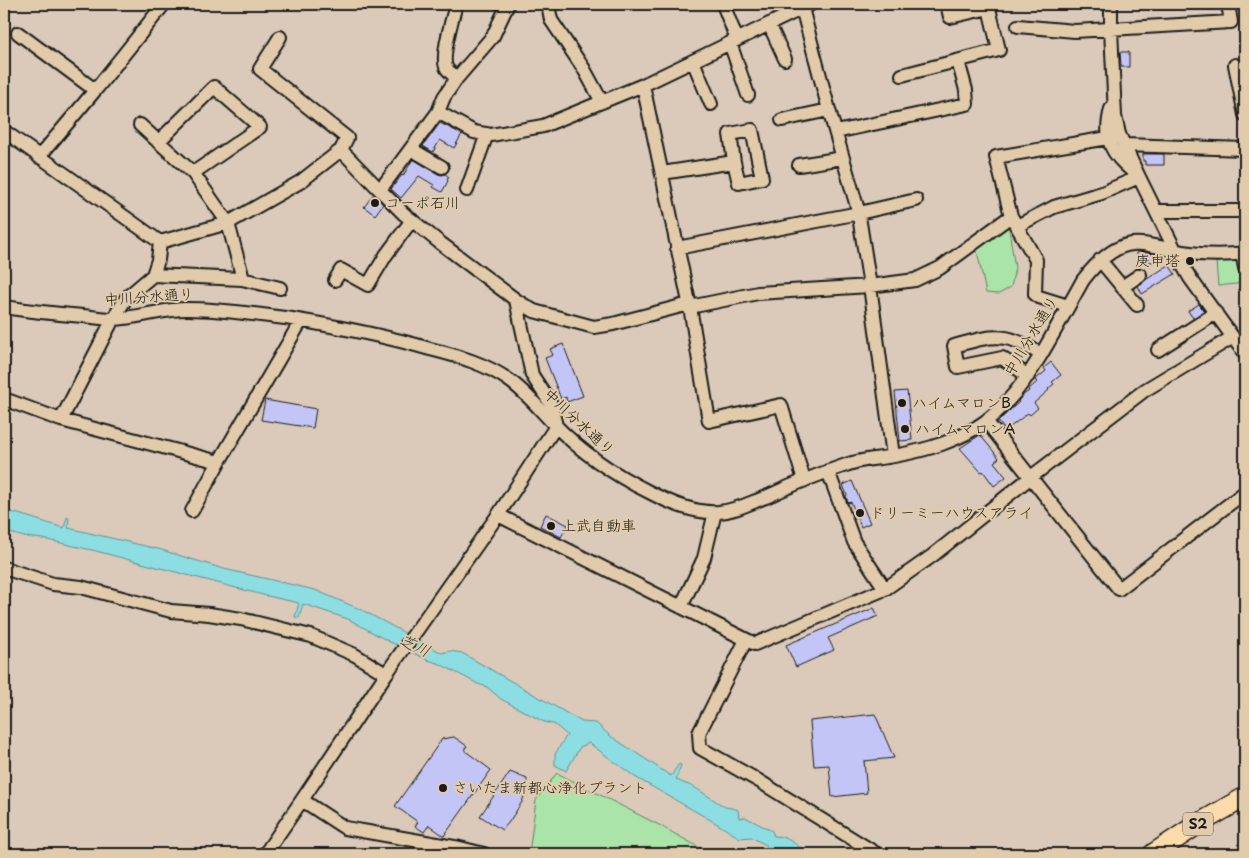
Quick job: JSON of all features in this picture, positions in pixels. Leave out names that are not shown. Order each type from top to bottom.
[{"type":"highway","name":"S2","points":[[1153,854],[1198,824],[1245,797]]},
{"type":"highway","name":"S2","points":[[1173,854],[1245,810]]},
{"type":"street","points":[[39,157],[164,4]]},
{"type":"street","points":[[456,4],[444,59],[448,71],[457,78]]},
{"type":"street","points":[[380,190],[438,112],[444,97],[457,78],[493,36],[508,4]]},
{"type":"street","points":[[548,4],[551,20],[584,69],[602,102]]},
{"type":"street","points":[[724,4],[748,95]]},
{"type":"street","points":[[902,75],[999,50],[988,6],[950,17],[947,4]]},
{"type":"street","points":[[1111,4],[1115,116],[1119,134],[1174,251],[1190,278],[1245,354]]},
{"type":"street","points":[[1018,26],[1075,31],[1231,22],[1228,4]]},
{"type":"street","points":[[438,112],[474,132],[491,135],[543,126],[643,85],[806,6],[829,110],[858,213],[893,456]]},
{"type":"street","points":[[769,24],[785,59]]},
{"type":"street","points":[[18,33],[95,90]]},
{"type":"street","points":[[160,242],[228,223],[300,182],[341,150],[347,138],[260,69],[280,37]]},
{"type":"street","points":[[836,132],[967,104],[966,90],[958,60]]},
{"type":"street","points":[[692,61],[711,104]]},
{"type":"street","points":[[1235,65],[1244,107]]},
{"type":"street","points":[[643,85],[690,305],[708,421],[780,405],[804,480]]},
{"type":"street","points":[[158,142],[214,87],[260,126],[192,173]]},
{"type":"street","points":[[1114,97],[1108,118],[1108,138],[1115,154],[1139,177]]},
{"type":"street","points":[[782,120],[829,110]]},
{"type":"street","points":[[140,125],[192,173],[228,223],[243,279]]},
{"type":"street","points":[[4,131],[160,242]]},
{"type":"street","points":[[467,190],[487,134]]},
{"type":"street","points":[[1068,306],[1035,294],[1036,260],[1014,221],[996,157],[1108,138]]},
{"type":"street","points":[[1124,145],[1245,149]]},
{"type":"street","points":[[411,149],[442,167]]},
{"type":"street","points":[[341,150],[412,220],[516,300],[534,311],[594,327],[690,305],[758,293],[870,286],[915,280],[940,268],[1014,221],[1102,193],[1139,177]]},
{"type":"street","points":[[799,165],[843,158]]},
{"type":"street","points":[[662,173],[734,162]]},
{"type":"street","points":[[677,248],[916,200]]},
{"type":"street","points":[[1156,211],[1245,211]]},
{"type":"street","points":[[335,280],[341,270],[368,285],[386,255],[412,220]]},
{"type":"street","points":[[62,420],[113,319],[127,297],[153,275],[158,260],[160,242]]},
{"type":"street","name":"中川分水通り","points":[[4,307],[113,319],[164,310],[188,309],[260,315],[324,324],[428,348],[476,363],[511,382],[589,456],[623,479],[652,494],[692,510],[715,512],[738,508],[804,480],[852,463],[925,450],[961,436],[986,421],[1016,392],[1028,376],[1090,270],[1113,251],[1127,245],[1153,245],[1174,251],[1196,254],[1244,253]]},
{"type":"street","points":[[1244,253],[1245,268]]},
{"type":"street","points":[[1100,260],[1137,305]]},
{"type":"street","points":[[153,275],[243,279],[280,288]]},
{"type":"street","points":[[1122,287],[1140,276]]},
{"type":"street","points":[[264,854],[419,626],[498,515],[556,426],[552,404],[532,375],[516,300]]},
{"type":"street","points":[[1158,350],[1216,313]]},
{"type":"street","points":[[192,511],[301,321]]},
{"type":"street","points":[[1028,376],[1002,358],[958,367],[954,346],[986,337],[1010,339],[1041,354]]},
{"type":"street","points":[[498,515],[755,644],[885,589],[932,556],[1145,390],[1233,337]]},
{"type":"street","points":[[4,398],[62,420],[219,462]]},
{"type":"street","points":[[986,421],[1120,588],[1245,492]]},
{"type":"street","points":[[828,471],[854,542],[885,589]]},
{"type":"street","points":[[681,607],[704,558],[715,512]]},
{"type":"street","points":[[4,568],[54,584],[80,587],[171,611],[241,619],[311,636],[388,671]]},
{"type":"street","points":[[746,640],[699,733],[700,748],[759,781],[876,854]]},
{"type":"street","points":[[302,800],[345,828],[484,854]]},
{"type":"green space","points":[[1008,223],[1015,268],[1011,287],[999,294],[986,293],[976,246]]},
{"type":"green space","points":[[1240,259],[1244,283],[1218,286],[1216,262]]},
{"type":"green space","points":[[557,773],[711,854],[529,854],[536,800]]},
{"type":"water","name":"芝川","points":[[4,510],[64,528],[67,517],[69,517],[68,528],[158,549],[224,569],[315,590],[362,610],[442,653],[450,651],[462,653],[582,722],[596,723],[609,735],[671,776],[679,764],[681,765],[676,779],[694,787],[725,807],[738,810],[739,818],[745,817],[772,831],[774,836],[786,838],[803,850],[813,854],[768,854],[766,853],[766,845],[751,837],[740,838],[635,777],[589,743],[580,747],[566,771],[555,765],[555,754],[567,735],[554,724],[542,721],[501,699],[487,687],[388,641],[348,619],[303,604],[299,618],[295,617],[299,603],[96,551],[43,539],[24,537],[4,531]]},
{"type":"building","points":[[1120,52],[1129,52],[1129,67],[1121,67]]},
{"type":"building","points":[[440,123],[462,134],[454,148],[440,140],[433,152],[423,146]]},
{"type":"building","points":[[1143,154],[1164,154],[1164,165],[1145,165]]},
{"type":"building","points":[[413,159],[438,174],[445,174],[449,177],[442,192],[419,176],[401,198],[391,189],[403,176]]},
{"type":"building","name":"コーポ石川","points":[[373,195],[383,204],[375,215],[364,207]]},
{"type":"building","points":[[1137,252],[1155,254],[1154,262],[1137,261]]},
{"type":"building","points":[[1169,265],[1175,274],[1142,294],[1138,286]]},
{"type":"building","points":[[1199,304],[1204,311],[1193,318],[1188,311]]},
{"type":"building","points":[[563,344],[583,396],[567,402],[566,397],[561,399],[545,358],[553,355],[550,349]]},
{"type":"building","points":[[1051,362],[1061,375],[1052,382],[1054,384],[1049,390],[1034,403],[1038,408],[1030,415],[1028,413],[1009,428],[1008,426],[1004,429],[998,421],[1029,391],[1037,382],[1035,380],[1046,371],[1044,368]]},
{"type":"building","points":[[907,391],[912,440],[900,441],[895,392]]},
{"type":"building","points":[[265,400],[316,409],[313,428],[261,420]]},
{"type":"building","points":[[980,435],[999,458],[994,462],[1006,477],[994,486],[983,471],[981,472],[960,448]]},
{"type":"building","name":"ドリーミーハウスアライ","points":[[852,481],[870,523],[861,527],[851,502],[848,503],[843,485]]},
{"type":"building","points":[[546,514],[568,525],[561,537],[540,526]]},
{"type":"building","points":[[874,608],[878,616],[828,638],[834,650],[796,667],[786,645]]},
{"type":"building","points":[[875,714],[894,758],[864,761],[867,793],[832,797],[829,765],[814,766],[810,721]]},
{"type":"building","name":"さいたま新都心浄化プラント","points":[[454,737],[467,746],[464,750],[491,770],[444,836],[429,825],[424,832],[415,826],[418,822],[395,806],[442,739]]},
{"type":"building","points":[[510,772],[527,779],[526,791],[522,802],[502,830],[480,816]]},
{"type":"place","name":"コーポ石川","points":[[375,203]]},
{"type":"place","name":"庚申塔","points":[[1190,261]]},
{"type":"place","name":"ハイムマロンB","points":[[902,403]]},
{"type":"place","name":"ハイムマロンA","points":[[905,429]]},
{"type":"place","name":"ドリーミーハウスアライ","points":[[860,513]]},
{"type":"place","name":"上武自動車","points":[[551,526]]},
{"type":"place","name":"さいたま新都心浄化プラント","points":[[443,788]]}]
